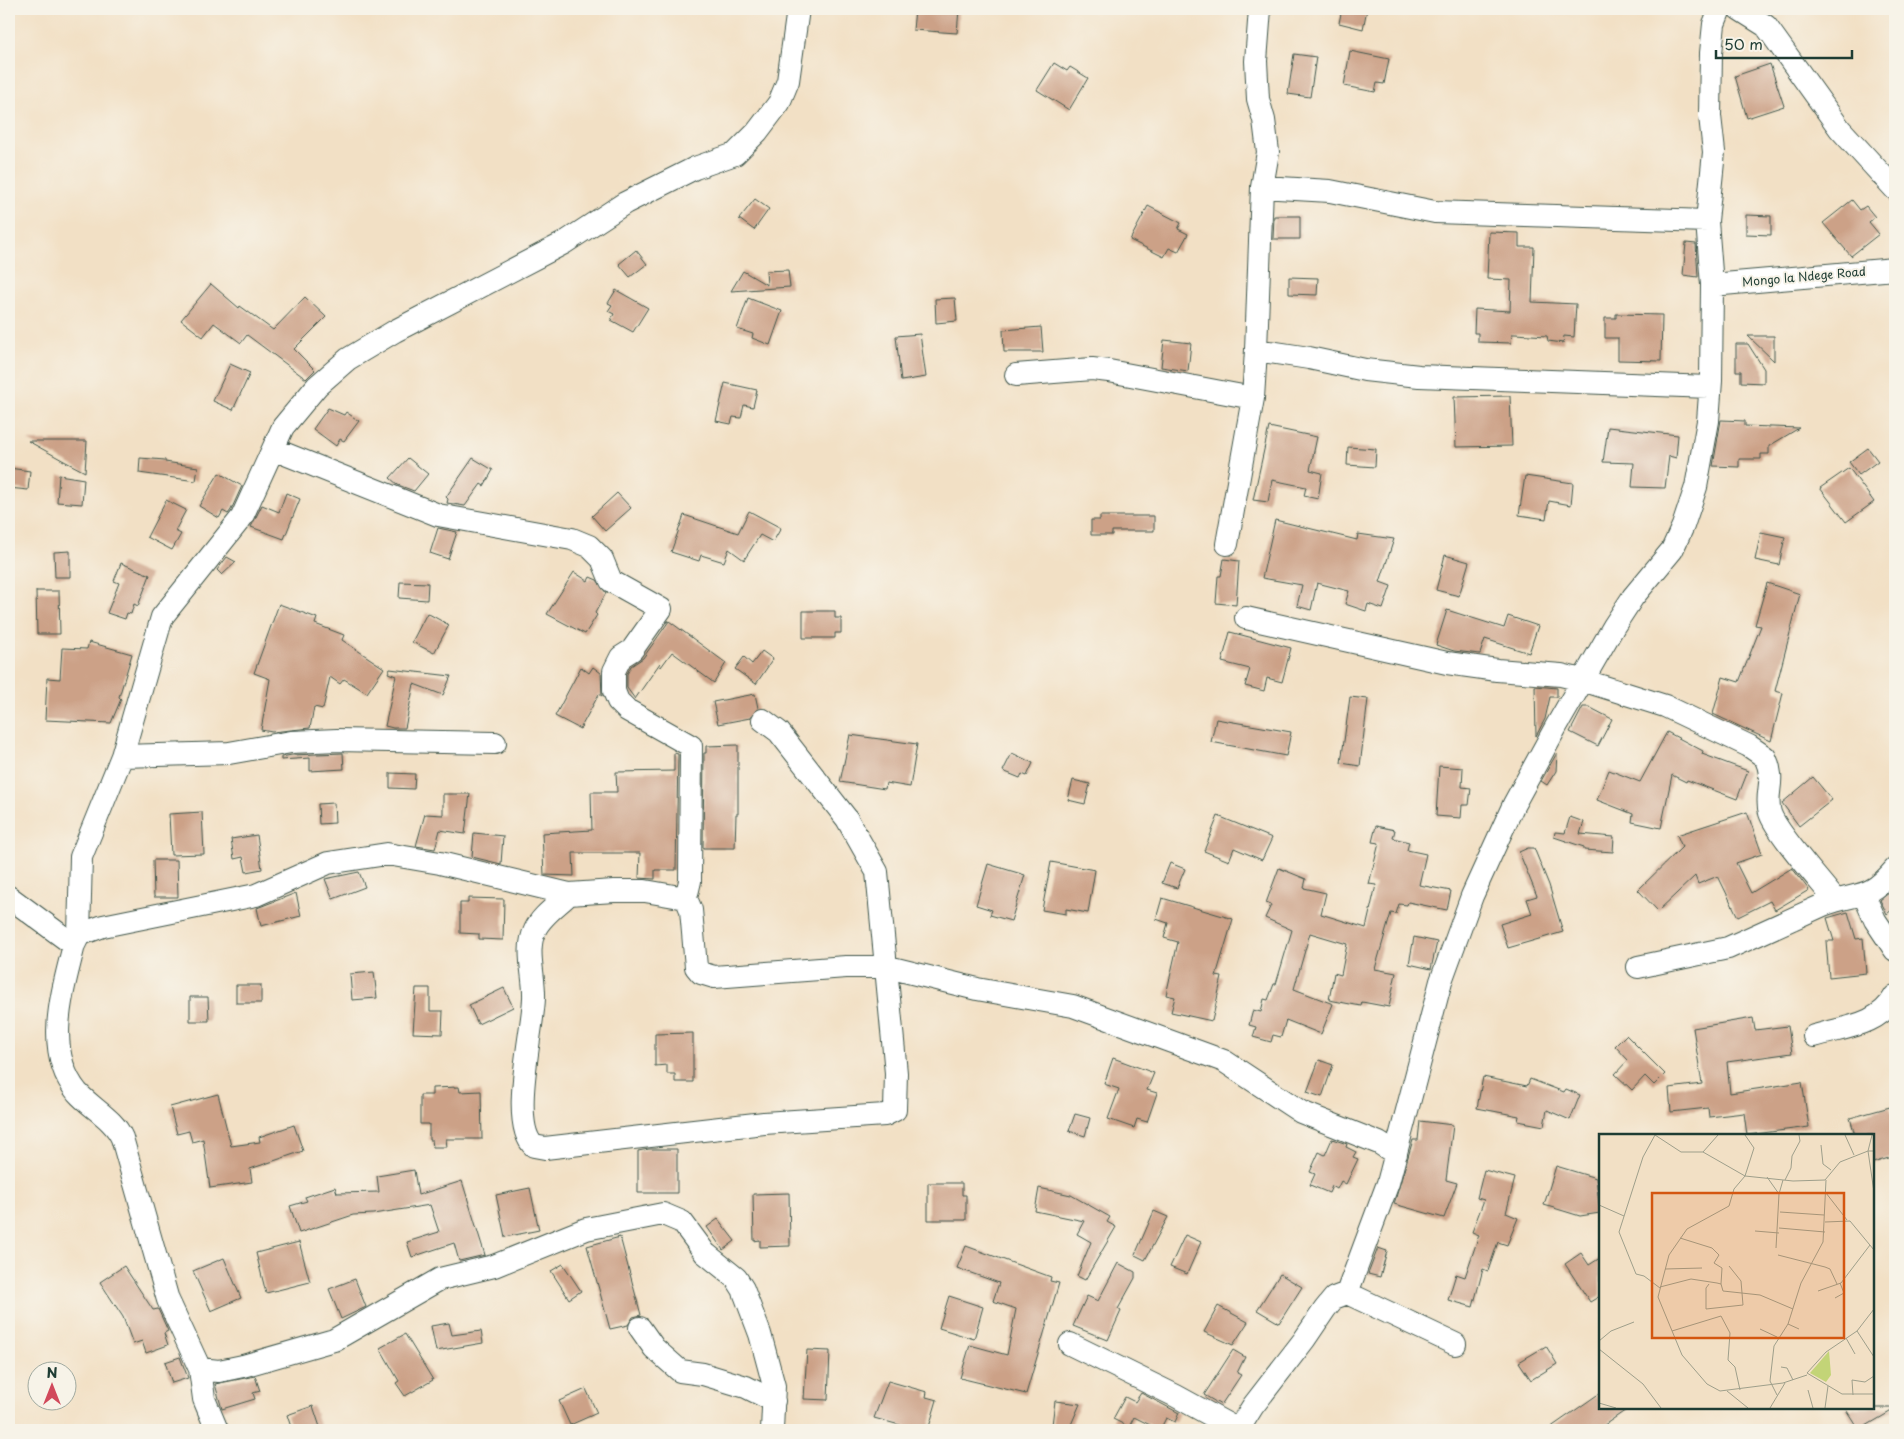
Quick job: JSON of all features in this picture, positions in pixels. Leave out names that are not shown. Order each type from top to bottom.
[{"type":"street","points":[[216,1430],[204,1399],[199,1376],[200,1369],[168,1300],[120,1133],[118,1129],[76,1091],[63,1064],[57,1027],[76,940],[81,856],[122,756],[162,617],[242,517],[283,427],[317,386],[348,359],[395,331],[564,243],[625,203],[695,168],[735,154],[757,132],[779,103],[788,81],[798,9]]},
{"type":"street","points":[[1070,1344],[1176,1396],[1238,1430],[1253,1406],[1325,1309],[1334,1298],[1346,1293],[1388,1182],[1441,981],[1472,896],[1514,804],[1582,680],[1633,597],[1672,550],[1683,526],[1702,462],[1708,422],[1709,387],[1711,381],[1712,285],[1707,220],[1714,152],[1710,116],[1711,53],[1714,24],[1720,9]]},
{"type":"street","points":[[1739,9],[1766,26],[1840,129],[1895,189]]},
{"type":"street","points":[[1227,544],[1253,398],[1262,187],[1268,152],[1264,120],[1258,99],[1256,61],[1259,10]]},
{"type":"street","points":[[1262,187],[1330,191],[1435,212],[1707,220]]},
{"type":"street","name":"Mongo la Ndege Road","points":[[1712,285],[1895,269]]},
{"type":"street","points":[[1256,350],[1309,358],[1365,370],[1419,376],[1709,387]]},
{"type":"street","points":[[1016,375],[1092,369],[1253,398]]},
{"type":"street","points":[[273,449],[438,515],[572,539],[589,546],[602,559],[611,580],[661,609],[632,650],[621,657],[614,671],[614,691],[618,701],[627,710],[691,746],[690,881],[686,898],[691,910],[696,966],[701,973],[714,977],[846,967],[888,967],[977,989],[1073,1006],[1224,1060],[1301,1112],[1379,1143],[1396,1154]]},
{"type":"street","points":[[1246,618],[1447,663],[1497,670],[1561,675],[1582,680],[1665,706],[1749,746],[1765,756],[1772,776],[1769,801],[1772,819],[1835,900]]},
{"type":"street","points":[[569,894],[535,929],[530,945],[534,999],[523,1076],[525,1134],[528,1141],[540,1148],[764,1123],[885,1115],[895,1110],[896,1073],[888,967],[877,872],[847,819],[779,732],[763,720]]},
{"type":"street","points":[[122,756],[229,753],[291,742],[337,740],[495,743]]},
{"type":"street","points":[[76,940],[103,926],[256,895],[328,862],[386,854],[440,863],[569,894],[645,891],[686,898]]},
{"type":"street","points":[[1638,966],[1728,948],[1835,900],[1864,895],[1875,890],[1895,869]]},
{"type":"street","points":[[1864,895],[1875,920],[1895,950]]},
{"type":"street","points":[[9,897],[76,940]]},
{"type":"street","points":[[1814,1036],[1859,1025],[1880,1016],[1895,996]]},
{"type":"street","points":[[200,1369],[219,1371],[243,1366],[334,1340],[440,1279],[494,1266],[586,1229],[663,1214],[682,1222],[704,1253],[736,1278],[743,1289],[760,1334],[774,1386],[772,1430]]},
{"type":"street","points":[[1346,1293],[1455,1344]]},
{"type":"street","points":[[640,1328],[654,1348],[680,1371],[703,1374],[746,1387],[774,1401]]},
{"type":"building","points":[[915,9],[959,9],[957,33],[913,30]]},
{"type":"building","points":[[1342,9],[1367,9],[1363,29],[1339,23]]},
{"type":"building","points":[[1350,51],[1389,59],[1384,84],[1377,83],[1375,92],[1344,86]]},
{"type":"building","points":[[1294,54],[1316,57],[1310,97],[1288,94]]},
{"type":"building","points":[[1054,63],[1067,71],[1070,67],[1088,78],[1069,110],[1037,90]]},
{"type":"building","points":[[1770,64],[1784,106],[1747,118],[1735,76]]},
{"type":"building","points":[[755,199],[769,209],[754,230],[739,219]]},
{"type":"building","points":[[1852,200],[1860,210],[1866,206],[1875,217],[1869,222],[1879,234],[1851,256],[1823,223]]},
{"type":"building","points":[[1148,206],[1181,223],[1178,229],[1188,234],[1178,252],[1169,248],[1164,257],[1130,240]]},
{"type":"building","points":[[1746,215],[1771,216],[1771,235],[1746,234]]},
{"type":"building","points":[[1274,216],[1300,216],[1300,239],[1273,239]]},
{"type":"building","points":[[1489,232],[1519,233],[1519,247],[1534,247],[1532,302],[1576,304],[1574,337],[1564,336],[1563,343],[1548,341],[1547,336],[1512,334],[1511,343],[1478,342],[1478,333],[1474,333],[1475,309],[1510,311],[1511,280],[1487,279]]},
{"type":"building","points":[[1686,243],[1696,244],[1698,277],[1683,275]]},
{"type":"building","points":[[636,250],[647,264],[630,277],[619,264]]},
{"type":"building","points":[[788,270],[790,287],[731,291],[743,271],[767,285],[766,271]]},
{"type":"building","points":[[1289,277],[1318,278],[1317,295],[1289,294]]},
{"type":"building","points":[[211,284],[239,308],[240,306],[273,330],[305,297],[326,317],[294,349],[315,370],[306,379],[247,335],[241,343],[214,323],[203,337],[181,320]]},
{"type":"building","points":[[616,290],[648,308],[633,332],[611,320],[614,314],[608,311],[612,305],[608,303]]},
{"type":"building","points":[[748,298],[782,311],[770,345],[752,338],[753,334],[737,329]]},
{"type":"building","points":[[955,298],[957,321],[936,323],[935,299]]},
{"type":"building","points":[[1616,314],[1662,315],[1661,361],[1618,360],[1618,338],[1605,338],[1605,318],[1616,318]]},
{"type":"building","points":[[1041,327],[1043,352],[1004,352],[1003,330]]},
{"type":"building","points":[[920,334],[926,377],[901,381],[896,336]]},
{"type":"building","points":[[1748,336],[1774,336],[1774,361]]},
{"type":"building","points":[[1164,340],[1191,343],[1188,371],[1161,367]]},
{"type":"building","points":[[1736,344],[1748,344],[1764,369],[1764,383],[1741,382],[1741,371],[1736,371]]},
{"type":"building","points":[[230,364],[250,373],[233,410],[213,401]]},
{"type":"building","points":[[725,383],[757,390],[753,407],[744,405],[741,418],[733,417],[731,424],[716,421]]},
{"type":"building","points":[[1510,396],[1512,446],[1456,447],[1454,397]]},
{"type":"building","points":[[328,408],[344,415],[346,412],[359,421],[344,441],[340,439],[336,446],[313,429]]},
{"type":"building","points":[[1721,420],[1745,421],[1745,426],[1799,428],[1769,446],[1769,454],[1761,454],[1761,459],[1739,459],[1739,467],[1713,466]]},
{"type":"building","points":[[1269,427],[1317,437],[1310,470],[1322,473],[1318,499],[1304,496],[1306,487],[1272,480],[1268,502],[1253,500]]},
{"type":"building","points":[[1608,427],[1678,435],[1676,458],[1669,456],[1665,488],[1632,487],[1634,463],[1603,462]]},
{"type":"building","points":[[28,441],[87,441],[85,472],[64,461]]},
{"type":"building","points":[[1348,447],[1376,449],[1375,467],[1347,465]]},
{"type":"building","points":[[1868,448],[1878,461],[1859,475],[1849,462]]},
{"type":"building","points":[[140,458],[165,460],[165,462],[198,467],[196,481],[139,473]]},
{"type":"building","points":[[408,458],[428,474],[414,491],[398,485],[390,478]]},
{"type":"building","points":[[473,458],[493,470],[484,486],[481,484],[465,506],[447,503],[448,499],[446,497]]},
{"type":"building","points":[[9,468],[30,471],[28,490],[9,488]]},
{"type":"building","points":[[1849,468],[1874,502],[1846,522],[1820,488]]},
{"type":"building","points":[[219,473],[242,486],[231,510],[228,514],[223,511],[219,518],[199,506]]},
{"type":"building","points":[[59,475],[84,479],[82,504],[57,502]]},
{"type":"building","points":[[1525,476],[1573,483],[1571,505],[1549,501],[1546,519],[1519,515]]},
{"type":"building","points":[[286,493],[300,499],[284,539],[251,527],[262,505],[279,512]]},
{"type":"building","points":[[617,493],[631,508],[605,531],[592,516]]},
{"type":"building","points":[[166,500],[186,510],[175,531],[181,534],[172,550],[147,537]]},
{"type":"building","points":[[749,511],[781,528],[773,542],[760,535],[744,560],[729,549],[724,562],[701,555],[699,561],[671,552],[684,515],[738,533]]},
{"type":"building","points":[[1100,516],[1154,516],[1154,531],[1112,531],[1112,535],[1091,535],[1091,520],[1100,520]]},
{"type":"building","points":[[1275,520],[1357,540],[1358,534],[1394,539],[1380,582],[1391,586],[1383,609],[1368,604],[1366,611],[1345,604],[1349,591],[1317,583],[1311,610],[1297,606],[1302,585],[1262,578]]},
{"type":"building","points":[[438,528],[457,532],[448,559],[430,553]]},
{"type":"building","points":[[1761,532],[1785,537],[1779,565],[1755,560]]},
{"type":"building","points":[[70,551],[70,577],[55,577],[54,552]]},
{"type":"building","points":[[1445,555],[1469,562],[1459,596],[1436,590]]},
{"type":"building","points":[[227,557],[236,562],[222,575],[217,570]]},
{"type":"building","points":[[1224,559],[1239,561],[1236,605],[1216,603],[1218,576],[1221,576]]},
{"type":"building","points":[[121,563],[150,575],[138,606],[134,604],[131,614],[127,613],[125,619],[107,613],[119,583],[114,581]]},
{"type":"building","points":[[574,572],[588,581],[590,577],[597,580],[606,593],[595,613],[597,615],[585,634],[547,614]]},
{"type":"building","points":[[400,582],[428,583],[427,600],[399,598]]},
{"type":"building","points":[[1767,583],[1800,594],[1775,691],[1783,693],[1771,741],[1713,714],[1723,677],[1739,682],[1761,626],[1755,625]]},
{"type":"building","points":[[36,591],[59,591],[60,634],[37,634]]},
{"type":"building","points":[[279,604],[317,618],[315,624],[344,635],[342,640],[384,668],[367,693],[344,679],[340,684],[330,677],[323,709],[314,707],[310,728],[272,732],[261,730],[270,679],[254,673]]},
{"type":"building","points":[[1447,610],[1504,628],[1508,616],[1538,626],[1529,653],[1485,639],[1480,654],[1454,651],[1436,645]]},
{"type":"building","points":[[803,611],[835,611],[835,618],[841,618],[841,633],[835,633],[835,638],[803,638]]},
{"type":"building","points":[[427,613],[449,625],[434,653],[412,642]]},
{"type":"building","points":[[669,621],[726,663],[714,683],[672,652],[661,667],[660,663],[635,699],[627,688],[627,674],[631,666],[643,658]]},
{"type":"building","points":[[1230,632],[1291,648],[1282,682],[1267,678],[1264,691],[1245,686],[1250,669],[1222,662]]},
{"type":"building","points":[[89,642],[132,654],[119,697],[121,699],[111,723],[45,720],[47,678],[60,679],[62,648],[87,649]]},
{"type":"building","points":[[762,651],[773,659],[756,684],[735,669],[744,657],[752,664]]},
{"type":"building","points":[[581,667],[589,673],[593,667],[601,673],[602,696],[599,694],[580,729],[555,716]]},
{"type":"building","points":[[390,669],[451,676],[443,695],[414,684],[405,728],[393,728],[385,726],[396,676],[388,673]]},
{"type":"building","points":[[1535,686],[1557,688],[1557,697],[1550,697],[1545,719],[1536,736]]},
{"type":"building","points":[[755,694],[758,708],[750,718],[718,724],[713,702]]},
{"type":"building","points":[[1350,697],[1368,699],[1360,766],[1341,763]]},
{"type":"building","points":[[1583,707],[1589,707],[1612,719],[1598,746],[1570,732]]},
{"type":"building","points":[[1216,719],[1291,732],[1286,756],[1211,742]]},
{"type":"building","points":[[1667,732],[1703,751],[1702,754],[1748,771],[1737,799],[1687,780],[1686,782],[1672,775],[1661,828],[1632,822],[1633,814],[1597,800],[1609,770],[1640,782]]},
{"type":"building","points":[[850,735],[917,744],[910,787],[886,783],[885,789],[840,782]]},
{"type":"building","points":[[738,745],[738,814],[736,814],[735,848],[703,848],[704,753],[706,753],[706,746]]},
{"type":"building","points":[[343,753],[344,769],[310,771],[310,758],[281,760],[281,757],[292,755]]},
{"type":"building","points":[[674,753],[678,754],[676,870],[655,870],[655,879],[639,878],[640,853],[573,853],[574,876],[544,875],[542,833],[592,830],[591,792],[617,792],[616,772],[674,771]]},
{"type":"building","points":[[1012,753],[1033,763],[1027,776],[1022,774],[1020,778],[1003,771]]},
{"type":"building","points":[[1557,753],[1556,771],[1547,785],[1541,781]]},
{"type":"building","points":[[1439,766],[1463,768],[1462,787],[1471,788],[1469,805],[1462,805],[1461,818],[1436,816]]},
{"type":"building","points":[[390,773],[415,774],[414,789],[390,788]]},
{"type":"building","points":[[1813,777],[1832,800],[1799,826],[1782,803]]},
{"type":"building","points":[[1073,780],[1090,784],[1085,804],[1068,800]]},
{"type":"building","points":[[443,794],[470,794],[465,834],[440,830],[435,849],[416,846],[425,814],[443,815]]},
{"type":"building","points":[[334,803],[335,823],[319,824],[318,804]]},
{"type":"building","points":[[202,812],[204,854],[171,855],[169,814]]},
{"type":"building","points":[[1747,812],[1762,854],[1736,863],[1751,893],[1792,868],[1809,890],[1775,910],[1770,901],[1738,917],[1718,876],[1698,884],[1695,876],[1658,911],[1638,890],[1682,847],[1677,835]]},
{"type":"building","points":[[1218,816],[1272,838],[1262,860],[1234,848],[1229,861],[1204,851]]},
{"type":"building","points":[[1570,817],[1584,822],[1580,834],[1614,837],[1613,852],[1584,850],[1584,847],[1554,837],[1555,832],[1565,833]]},
{"type":"building","points":[[1376,826],[1395,830],[1393,838],[1409,842],[1407,850],[1426,854],[1419,885],[1451,891],[1447,910],[1408,902],[1407,905],[1399,904],[1396,914],[1391,913],[1375,969],[1396,973],[1389,1007],[1362,1002],[1361,1006],[1329,1000],[1334,973],[1341,975],[1347,944],[1310,933],[1294,989],[1333,1004],[1321,1034],[1286,1020],[1281,1037],[1273,1035],[1271,1042],[1253,1037],[1256,1027],[1249,1025],[1253,1010],[1261,1012],[1264,999],[1268,1000],[1274,984],[1276,984],[1292,930],[1265,918],[1271,905],[1266,903],[1279,868],[1306,879],[1304,888],[1326,893],[1321,914],[1366,928],[1376,885],[1369,884],[1379,843],[1372,842]]},
{"type":"building","points":[[474,833],[503,836],[501,864],[472,857]]},
{"type":"building","points":[[257,835],[262,869],[246,872],[243,857],[234,859],[231,839]]},
{"type":"building","points":[[1528,848],[1534,848],[1549,885],[1563,932],[1508,948],[1500,924],[1532,914],[1527,899],[1537,896],[1519,852]]},
{"type":"building","points":[[153,860],[177,860],[178,897],[154,897]]},
{"type":"building","points":[[1051,862],[1095,870],[1088,913],[1066,909],[1066,914],[1042,910]]},
{"type":"building","points":[[1170,863],[1185,869],[1177,888],[1162,883]]},
{"type":"building","points":[[988,864],[1025,875],[1011,921],[990,915],[992,910],[976,905]]},
{"type":"building","points":[[359,872],[365,887],[333,899],[325,879]]},
{"type":"building","points":[[1895,888],[1895,907],[1887,914],[1880,900]]},
{"type":"building","points":[[296,893],[301,916],[261,926],[257,908]]},
{"type":"building","points":[[468,898],[504,899],[503,940],[479,939],[479,934],[460,933],[460,903],[468,903]]},
{"type":"building","points":[[1162,898],[1233,919],[1216,976],[1222,977],[1212,1021],[1171,1012],[1175,997],[1166,995],[1178,942],[1164,938],[1168,923],[1156,919]]},
{"type":"building","points":[[1848,912],[1856,939],[1863,938],[1866,973],[1829,977],[1826,941],[1834,941],[1827,918]]},
{"type":"building","points":[[1414,937],[1437,942],[1431,969],[1409,964]]},
{"type":"building","points":[[374,972],[377,998],[352,1000],[350,974]]},
{"type":"building","points":[[236,985],[261,985],[261,1003],[236,1003]]},
{"type":"building","points":[[416,988],[430,988],[430,1011],[443,1011],[442,1034],[413,1033]]},
{"type":"building","points":[[504,988],[513,1007],[478,1024],[469,1005]]},
{"type":"building","points":[[190,997],[208,997],[209,1021],[190,1021]]},
{"type":"building","points":[[1753,1018],[1755,1030],[1788,1026],[1792,1053],[1727,1062],[1730,1093],[1802,1082],[1809,1127],[1747,1134],[1744,1113],[1709,1117],[1708,1108],[1671,1112],[1669,1088],[1702,1084],[1693,1028]]},
{"type":"building","points":[[693,1033],[693,1082],[675,1082],[675,1074],[667,1074],[667,1065],[655,1066],[655,1034]]},
{"type":"building","points":[[1626,1035],[1665,1074],[1654,1085],[1645,1076],[1632,1090],[1615,1074],[1628,1060],[1615,1046]]},
{"type":"building","points":[[1113,1058],[1154,1073],[1147,1090],[1157,1093],[1147,1122],[1137,1119],[1134,1128],[1108,1119],[1119,1089],[1104,1084]]},
{"type":"building","points":[[1319,1060],[1333,1065],[1322,1097],[1307,1092]]},
{"type":"building","points":[[1483,1077],[1527,1086],[1530,1079],[1564,1092],[1566,1089],[1580,1095],[1570,1120],[1547,1110],[1544,1126],[1518,1121],[1519,1116],[1477,1108]]},
{"type":"building","points":[[459,1087],[460,1092],[481,1091],[482,1139],[446,1139],[447,1147],[433,1147],[432,1140],[429,1140],[429,1124],[420,1124],[420,1095],[432,1095],[432,1088]]},
{"type":"building","points":[[218,1094],[231,1146],[260,1142],[259,1137],[294,1125],[303,1151],[250,1169],[252,1182],[210,1188],[203,1139],[192,1142],[189,1131],[177,1134],[170,1107]]},
{"type":"building","points":[[1890,1107],[1895,1126],[1895,1156],[1874,1163],[1874,1134],[1855,1134],[1850,1118]]},
{"type":"building","points":[[1075,1114],[1090,1118],[1085,1136],[1069,1131]]},
{"type":"building","points":[[1420,1121],[1453,1125],[1446,1180],[1457,1183],[1444,1218],[1394,1204],[1413,1140],[1418,1140]]},
{"type":"building","points":[[1332,1139],[1347,1144],[1346,1147],[1356,1152],[1353,1157],[1358,1159],[1346,1184],[1341,1181],[1337,1189],[1332,1186],[1329,1193],[1310,1185],[1315,1174],[1310,1172],[1319,1152],[1325,1155]]},
{"type":"building","points":[[677,1149],[677,1193],[638,1193],[638,1151]]},
{"type":"building","points":[[1556,1166],[1596,1178],[1599,1213],[1580,1216],[1544,1205]]},
{"type":"building","points":[[414,1170],[418,1195],[462,1181],[485,1255],[459,1261],[454,1243],[412,1257],[407,1242],[439,1232],[430,1205],[373,1214],[353,1215],[299,1233],[290,1206],[307,1201],[305,1197],[335,1187],[337,1193],[379,1192],[377,1176]]},
{"type":"building","points":[[1484,1170],[1515,1178],[1506,1213],[1518,1218],[1507,1245],[1498,1242],[1488,1271],[1483,1269],[1473,1307],[1448,1300],[1456,1274],[1465,1277],[1479,1235],[1472,1232],[1484,1200],[1477,1198]]},
{"type":"building","points":[[928,1183],[962,1183],[962,1195],[966,1195],[966,1220],[928,1220]]},
{"type":"building","points":[[530,1188],[539,1230],[505,1237],[496,1195]]},
{"type":"building","points":[[1039,1188],[1071,1195],[1110,1217],[1107,1222],[1116,1227],[1085,1280],[1077,1276],[1091,1242],[1077,1234],[1084,1221],[1035,1211]]},
{"type":"building","points":[[789,1193],[790,1246],[760,1247],[760,1240],[754,1241],[753,1194]]},
{"type":"building","points":[[1154,1211],[1168,1217],[1145,1260],[1135,1255]]},
{"type":"building","points":[[718,1219],[735,1241],[723,1250],[707,1227]]},
{"type":"building","points":[[1185,1235],[1201,1242],[1187,1274],[1170,1267]]},
{"type":"building","points":[[620,1237],[641,1315],[633,1317],[628,1325],[610,1329],[587,1246]]},
{"type":"building","points":[[299,1242],[310,1282],[266,1293],[256,1253]]},
{"type":"building","points":[[966,1246],[1051,1277],[1050,1281],[1059,1283],[1026,1394],[960,1378],[970,1345],[1007,1355],[1016,1309],[993,1301],[999,1283],[957,1268]]},
{"type":"building","points":[[1378,1248],[1387,1251],[1380,1277],[1368,1274]]},
{"type":"building","points":[[1581,1253],[1589,1265],[1599,1259],[1599,1297],[1590,1302],[1565,1264]]},
{"type":"building","points":[[224,1258],[241,1298],[211,1311],[193,1271]]},
{"type":"building","points":[[1118,1263],[1135,1272],[1135,1278],[1118,1309],[1121,1311],[1108,1340],[1073,1326],[1087,1296],[1098,1301]]},
{"type":"building","points":[[563,1264],[581,1291],[569,1299],[551,1271]]},
{"type":"building","points":[[124,1266],[153,1310],[158,1309],[168,1331],[164,1333],[168,1345],[146,1353],[142,1341],[133,1344],[123,1317],[100,1282]]},
{"type":"building","points":[[1280,1274],[1302,1287],[1279,1323],[1257,1310]]},
{"type":"building","points":[[355,1279],[366,1307],[341,1319],[329,1289]]},
{"type":"building","points":[[949,1296],[983,1307],[974,1339],[939,1328]]},
{"type":"building","points":[[1218,1306],[1248,1322],[1233,1345],[1204,1332]]},
{"type":"building","points":[[449,1323],[452,1335],[481,1331],[483,1343],[436,1351],[431,1326]]},
{"type":"building","points":[[405,1334],[433,1380],[405,1396],[396,1383],[399,1381],[380,1348]]},
{"type":"building","points":[[1546,1346],[1557,1364],[1531,1380],[1519,1362]]},
{"type":"building","points":[[807,1350],[830,1351],[828,1400],[804,1399]]},
{"type":"building","points":[[1233,1350],[1245,1357],[1237,1373],[1241,1375],[1221,1405],[1204,1395]]},
{"type":"building","points":[[180,1357],[188,1378],[172,1383],[165,1362]]},
{"type":"building","points":[[255,1376],[260,1391],[253,1393],[255,1399],[222,1409],[215,1384]]},
{"type":"building","points":[[888,1381],[927,1392],[926,1397],[937,1400],[929,1427],[924,1426],[922,1430],[918,1430],[874,1418]]},
{"type":"building","points":[[586,1389],[597,1413],[570,1425],[559,1401]]},
{"type":"building","points":[[1141,1393],[1179,1413],[1175,1422],[1166,1418],[1160,1430],[1134,1417],[1129,1427],[1113,1419],[1125,1397],[1135,1402]]},
{"type":"building","points":[[1599,1394],[1599,1409],[1628,1409],[1597,1430],[1547,1430]]},
{"type":"building","points":[[1055,1401],[1080,1404],[1070,1427],[1052,1425]]},
{"type":"building","points":[[313,1406],[321,1430],[292,1430],[287,1415]]},
{"type":"building","points":[[1895,1408],[1895,1409],[1859,1430],[1846,1409]]}]
